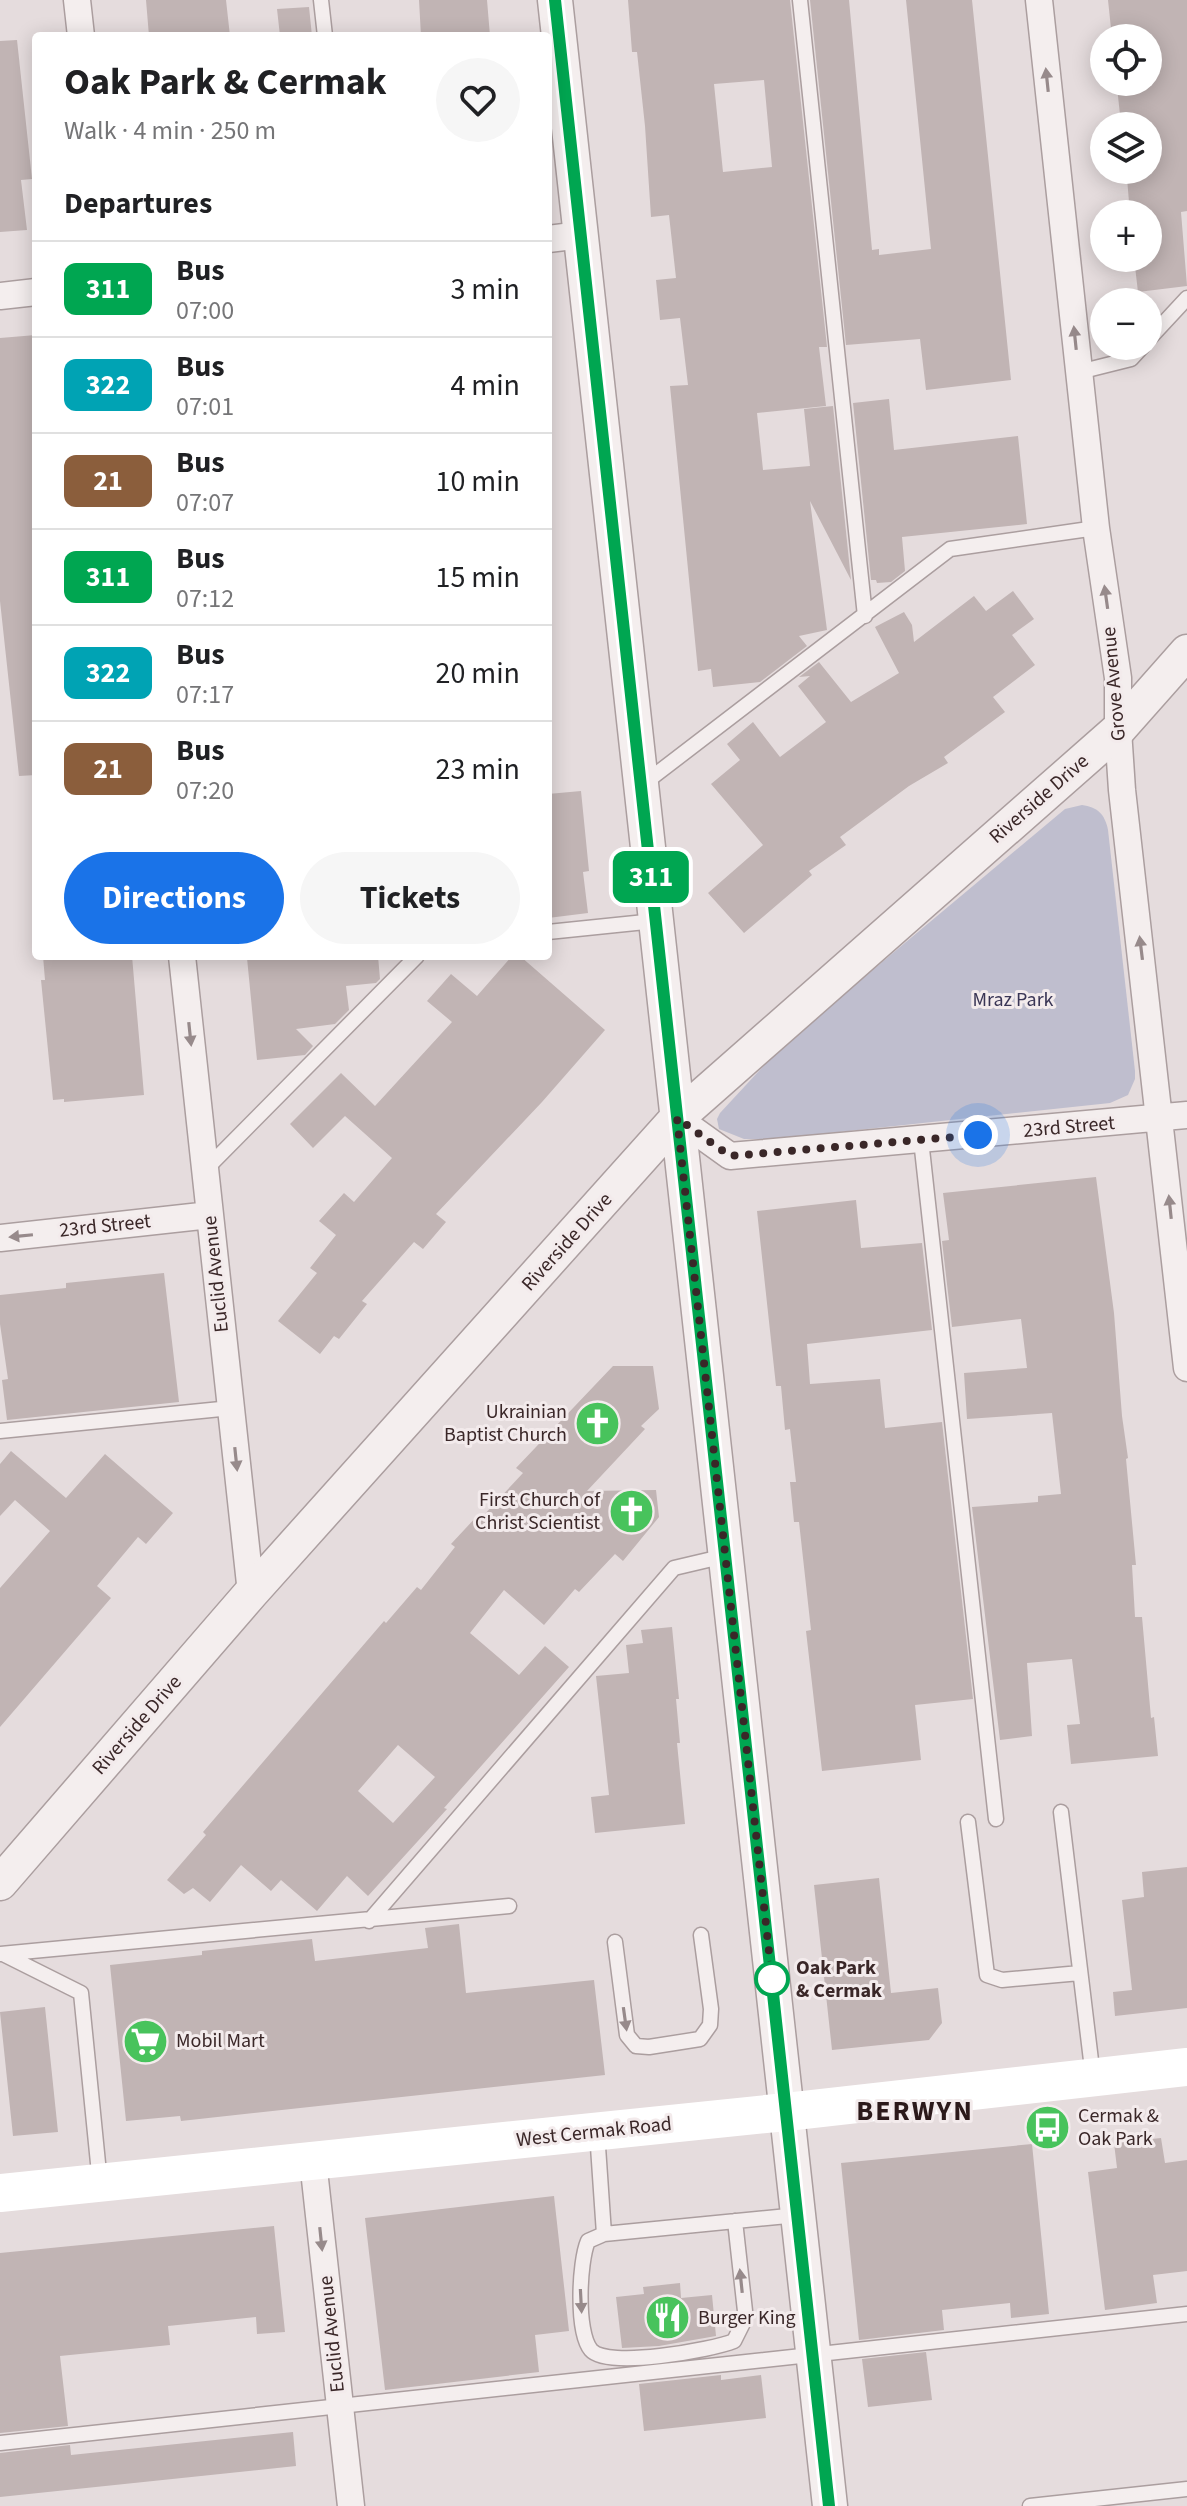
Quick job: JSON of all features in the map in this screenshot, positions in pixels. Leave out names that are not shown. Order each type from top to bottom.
[{"type":"main road","name":"West Cermak Road","points":[[0,2193],[786,2112],[1187,2067]]},
{"type":"street","points":[[77,0],[81,32]]},
{"type":"street","points":[[555,0],[564,237],[641,785],[830,2506]]},
{"type":"street","name":"Grove Avenue","points":[[1039,0],[1096,528],[1118,678],[1122,790],[1187,1368]]},
{"type":"street","points":[[0,296],[32,292]]},
{"type":"street","name":"Riverside Drive","points":[[0,1883],[251,1593],[677,1118],[1118,730],[1187,652]]},
{"type":"street","name":"Euclid Avenue","points":[[182,960],[251,1593]]},
{"type":"street","name":"23rd Street","points":[[677,1118],[730,1156],[1187,1115]]},
{"type":"street","name":"23rd Street","points":[[0,1238],[210,1215]]},
{"type":"street","name":"Euclid Avenue","points":[[313,2161],[351,2506]]},
{"type":"lane","points":[[321,0],[325,32]]},
{"type":"lane","points":[[800,0],[865,616]]},
{"type":"lane","points":[[1162,325],[1187,298]]},
{"type":"lane","points":[[1079,372],[1127,360]]},
{"type":"lane","points":[[641,785],[950,549],[1096,528]]},
{"type":"lane","points":[[552,932],[656,921]]},
{"type":"lane","points":[[205,1170],[413,960]]},
{"type":"lane","points":[[921,1140],[996,1819]]},
{"type":"lane","points":[[0,1431],[231,1408]]},
{"type":"lane","points":[[369,1921],[674,1568],[725,1556]]},
{"type":"lane","points":[[1061,1812],[1093,2077]]},
{"type":"lane","points":[[968,1822],[987,1975],[1002,1980],[1080,1973]]},
{"type":"lane","points":[[2,1954],[509,1906]]},
{"type":"lane","points":[[615,1942],[627,2035],[636,2046],[649,2047],[700,2039],[710,2025],[711,2009],[701,1935]]},
{"type":"lane","points":[[2,1954],[81,1993],[100,2183]]},
{"type":"lane","points":[[597,2132],[604,2234]]},
{"type":"lane","points":[[735,2221],[745,2311],[734,2341],[718,2348],[632,2359],[600,2356],[591,2350],[581,2312],[580,2278],[588,2241],[604,2234],[735,2221],[798,2215]]},
{"type":"lane","points":[[0,2443],[1187,2314]]},
{"type":"lane","points":[[1030,2506],[1187,2489]]},
{"type":"green space","name":"Mraz Park","points":[[1082,805],[1100,812],[1108,830],[1135,1071],[1128,1095],[1110,1103],[774,1139],[744,1139],[719,1129],[717,1119],[720,1113],[783,1045],[1065,809]]},
{"type":"building","points":[[146,0],[226,0],[230,32],[149,32]]},
{"type":"building","points":[[419,0],[487,0],[490,32],[421,32]]},
{"type":"building","points":[[628,0],[790,0],[827,347],[819,347],[826,406],[757,413],[763,470],[810,466],[804,409],[833,406],[851,580],[810,501],[827,630],[799,636],[807,646],[760,682],[713,687],[711,669],[698,671],[670,386],[688,385],[680,318],[660,320],[656,280],[676,278],[669,215],[651,217],[637,52],[632,52]],"holes":[[[764,80],[772,167],[723,172],[714,84]]]},
{"type":"building","points":[[810,0],[849,0],[872,250],[879,249],[879,255],[931,249],[906,0],[972,0],[1011,380],[926,390],[920,339],[846,345]]},
{"type":"building","points":[[1108,0],[1187,0],[1187,211],[1181,212],[1187,286],[1138,288],[1136,272],[1162,272],[1162,200],[1129,200],[1128,184],[1162,184],[1162,112],[1120,112],[1118,96],[1162,96],[1162,24],[1111,24]]},
{"type":"building","points":[[309,7],[312,32],[280,32],[277,9]]},
{"type":"building","points":[[17,40],[32,179],[21,180],[27,230],[0,232],[0,41]]},
{"type":"building","points":[[32,335],[32,775],[19,776],[0,601],[0,338]]},
{"type":"building","points":[[889,399],[894,450],[1018,436],[1027,524],[902,537],[905,571],[891,582],[871,580],[853,403]]},
{"type":"building","points":[[1013,591],[1034,619],[1012,635],[1035,665],[993,697],[1005,712],[944,757],[948,763],[909,786],[840,837],[846,845],[809,871],[812,875],[744,933],[708,893],[763,845],[711,784],[740,760],[727,744],[753,722],[780,757],[826,722],[798,686],[810,676],[799,677],[819,662],[851,702],[899,673],[875,627],[904,612],[912,625],[914,642],[974,596],[986,611]]},
{"type":"building","points":[[581,791],[589,871],[583,872],[588,913],[552,918],[552,794]]},
{"type":"building","points":[[43,960],[132,960],[144,1095],[64,1102],[64,1099],[53,1100],[41,980],[45,980]]},
{"type":"building","points":[[247,960],[378,960],[380,979],[376,983],[346,986],[349,1010],[335,1024],[296,1029],[313,1046],[305,1055],[257,1060]]},
{"type":"building","points":[[508,960],[525,960],[605,1030],[436,1214],[446,1222],[423,1249],[414,1242],[362,1301],[367,1304],[339,1339],[334,1336],[320,1354],[278,1321],[317,1273],[310,1268],[336,1235],[319,1221],[344,1193],[354,1202],[392,1158],[345,1116],[313,1148],[290,1124],[341,1073],[375,1106],[452,1022],[427,1001],[451,974],[477,996]]},
{"type":"building","points":[[1096,1177],[1114,1313],[1128,1458],[1136,1565],[1132,1565],[1135,1617],[1142,1617],[1151,1718],[1154,1717],[1158,1756],[1071,1764],[1067,1725],[1080,1724],[1072,1659],[1027,1663],[1032,1736],[1000,1740],[972,1507],[1038,1502],[1038,1496],[1061,1494],[1052,1413],[967,1419],[964,1373],[1027,1368],[1021,1319],[952,1327],[942,1241],[949,1240],[943,1193]]},
{"type":"building","points":[[856,1200],[861,1248],[922,1243],[932,1330],[807,1344],[810,1384],[880,1379],[885,1428],[942,1422],[973,1699],[915,1705],[921,1760],[822,1771],[806,1631],[811,1630],[799,1522],[794,1522],[790,1482],[796,1482],[790,1429],[785,1430],[781,1386],[776,1386],[757,1211]]},
{"type":"building","points":[[164,1273],[179,1402],[7,1420],[2,1380],[8,1379],[0,1324],[0,1295],[66,1288],[66,1283]]},
{"type":"building","points":[[613,1366],[653,1366],[659,1409],[641,1426],[645,1429],[587,1491],[656,1490],[659,1517],[623,1561],[615,1554],[579,1592],[575,1589],[544,1625],[504,1590],[470,1633],[519,1675],[545,1646],[569,1667],[444,1808],[447,1809],[368,1896],[347,1876],[317,1911],[281,1880],[271,1891],[241,1865],[210,1902],[193,1888],[184,1894],[167,1880],[206,1835],[203,1832],[384,1621],[386,1623],[417,1587],[421,1590],[455,1547],[451,1544],[478,1515],[481,1518],[523,1473],[516,1468]],"holes":[[[398,1745],[435,1777],[393,1823],[358,1791]]]},
{"type":"building","points":[[11,1451],[66,1498],[105,1454],[173,1513],[146,1544],[138,1537],[97,1586],[111,1598],[0,1727],[0,1588],[50,1531],[15,1500],[0,1516],[0,1464]]},
{"type":"building","points":[[672,1627],[679,1699],[676,1699],[680,1743],[677,1743],[685,1824],[595,1833],[591,1797],[609,1795],[596,1676],[629,1673],[626,1645],[643,1643],[641,1630]]},
{"type":"building","points":[[1187,1867],[1187,2008],[1115,2016],[1113,1992],[1132,1990],[1122,1900],[1144,1897],[1142,1872]]},
{"type":"building","points":[[879,1878],[891,1993],[938,1988],[942,2023],[929,2040],[832,2050],[814,1885]]},
{"type":"building","points":[[459,1924],[466,1993],[594,1980],[605,2075],[181,2121],[180,2116],[126,2121],[110,1965],[312,1939],[315,1961],[428,1948],[425,1928]]},
{"type":"building","points":[[45,2007],[58,2132],[13,2136],[0,2012]]},
{"type":"building","points":[[1161,2138],[1165,2163],[1187,2160],[1187,2271],[1153,2275],[1157,2303],[1105,2310],[1088,2172],[1117,2168],[1114,2143]]},
{"type":"building","points":[[1032,2144],[1049,2314],[1011,2318],[1010,2303],[942,2310],[944,2330],[859,2340],[841,2163]]},
{"type":"building","points":[[554,2196],[569,2331],[535,2335],[539,2372],[385,2390],[365,2218]]},
{"type":"building","points":[[274,2226],[285,2332],[257,2334],[256,2317],[168,2326],[170,2345],[60,2356],[68,2426],[0,2433],[0,2253]]},
{"type":"building","name":"Burger King","points":[[680,2283],[681,2298],[712,2295],[716,2336],[659,2346],[622,2348],[616,2297],[644,2294],[643,2287]]},
{"type":"building","points":[[926,2352],[932,2400],[868,2407],[862,2359]]},
{"type":"building","points":[[721,2375],[721,2380],[761,2375],[766,2418],[644,2431],[639,2384]]},
{"type":"building","points":[[293,2432],[296,2466],[0,2497],[0,2453],[70,2445],[71,2455]]},
{"type":"bus line","name":"311","points":[[555,0],[829,2506]]},
{"type":"place","name":"Ukrainian Baptist Church","points":[[598,1424]]},
{"type":"place","name":"First Church of Christ Scientist","points":[[631,1511]]},
{"type":"place","name":"Oak Park & Cermak","points":[[772,1979]]},
{"type":"place","name":"Mobil Mart","points":[[145,2041]]},
{"type":"place","name":"Cermak & Oak Park","points":[[1047,2127]]},
{"type":"place","name":"Burger King","points":[[667,2318]]},
{"type":"district","name":"BERWYN","points":[[915,2111]]},
{"type":"route","points":[[772,1979],[677,1118],[730,1156],[978,1135]]}]
